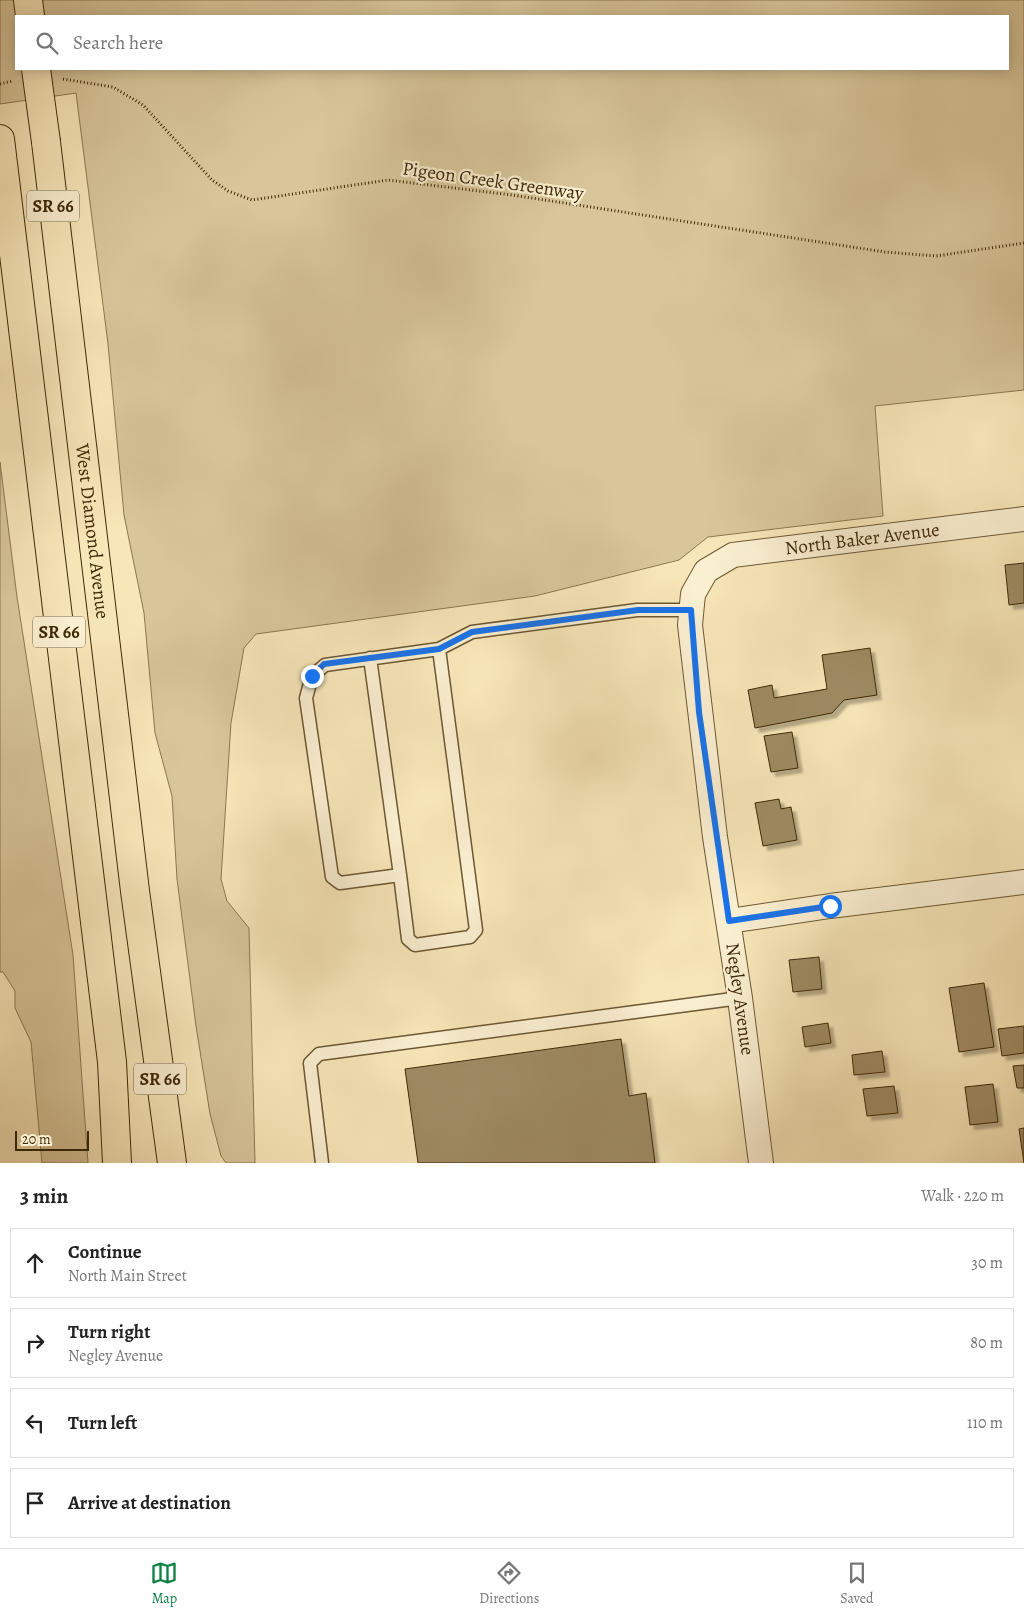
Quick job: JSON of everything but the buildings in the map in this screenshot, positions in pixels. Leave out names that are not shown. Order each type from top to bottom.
[{"type":"main road","points":[[28,0],[30,15]]},
{"type":"main road","name":"West Diamond Avenue","points":[[37,76],[148,996],[172,1163]]},
{"type":"main road","name":"SR 66","points":[[1,144],[112,1062],[117,1163]]},
{"type":"street","name":"North Baker Avenue","points":[[706,571],[733,555],[1024,519]]},
{"type":"street","name":"Negley Avenue","points":[[706,571],[693,594],[691,610],[699,712],[740,998],[761,1163]]},
{"type":"street","points":[[729,921],[830,906],[1024,882]]},
{"type":"lane","points":[[400,875],[340,883],[332,877],[306,698],[312,676],[324,664],[439,649],[472,632],[638,610],[691,610]]},
{"type":"lane","points":[[370,658],[408,939],[414,945],[470,937],[476,930],[439,649]]},
{"type":"lane","points":[[322,1163],[310,1063],[319,1054],[740,998]]},
{"type":"path","name":"Pigeon Creek Greenway","points":[[0,84],[37,76],[113,87],[142,105],[212,180],[228,191],[252,200],[388,180],[512,195],[885,252],[936,256],[1024,243]]},
{"type":"shaded area","points":[[0,0],[1024,0],[1024,390],[875,406],[883,516],[708,537],[679,560],[535,596],[256,634],[244,648],[231,723],[221,879],[227,901],[249,928],[255,1163],[226,1163],[221,1156],[210,1114],[196,1026],[177,879],[172,796],[155,733],[144,613],[124,515],[108,344],[76,93],[0,104]]},
{"type":"shaded area","points":[[0,462],[17,597],[73,955],[88,1163],[42,1163],[31,1042],[15,1008],[15,991],[3,972],[0,972]]},
{"type":"route","points":[[312,676],[324,664],[439,649],[472,632],[638,610],[691,610],[690,625],[699,712],[729,921],[830,906]]}]
